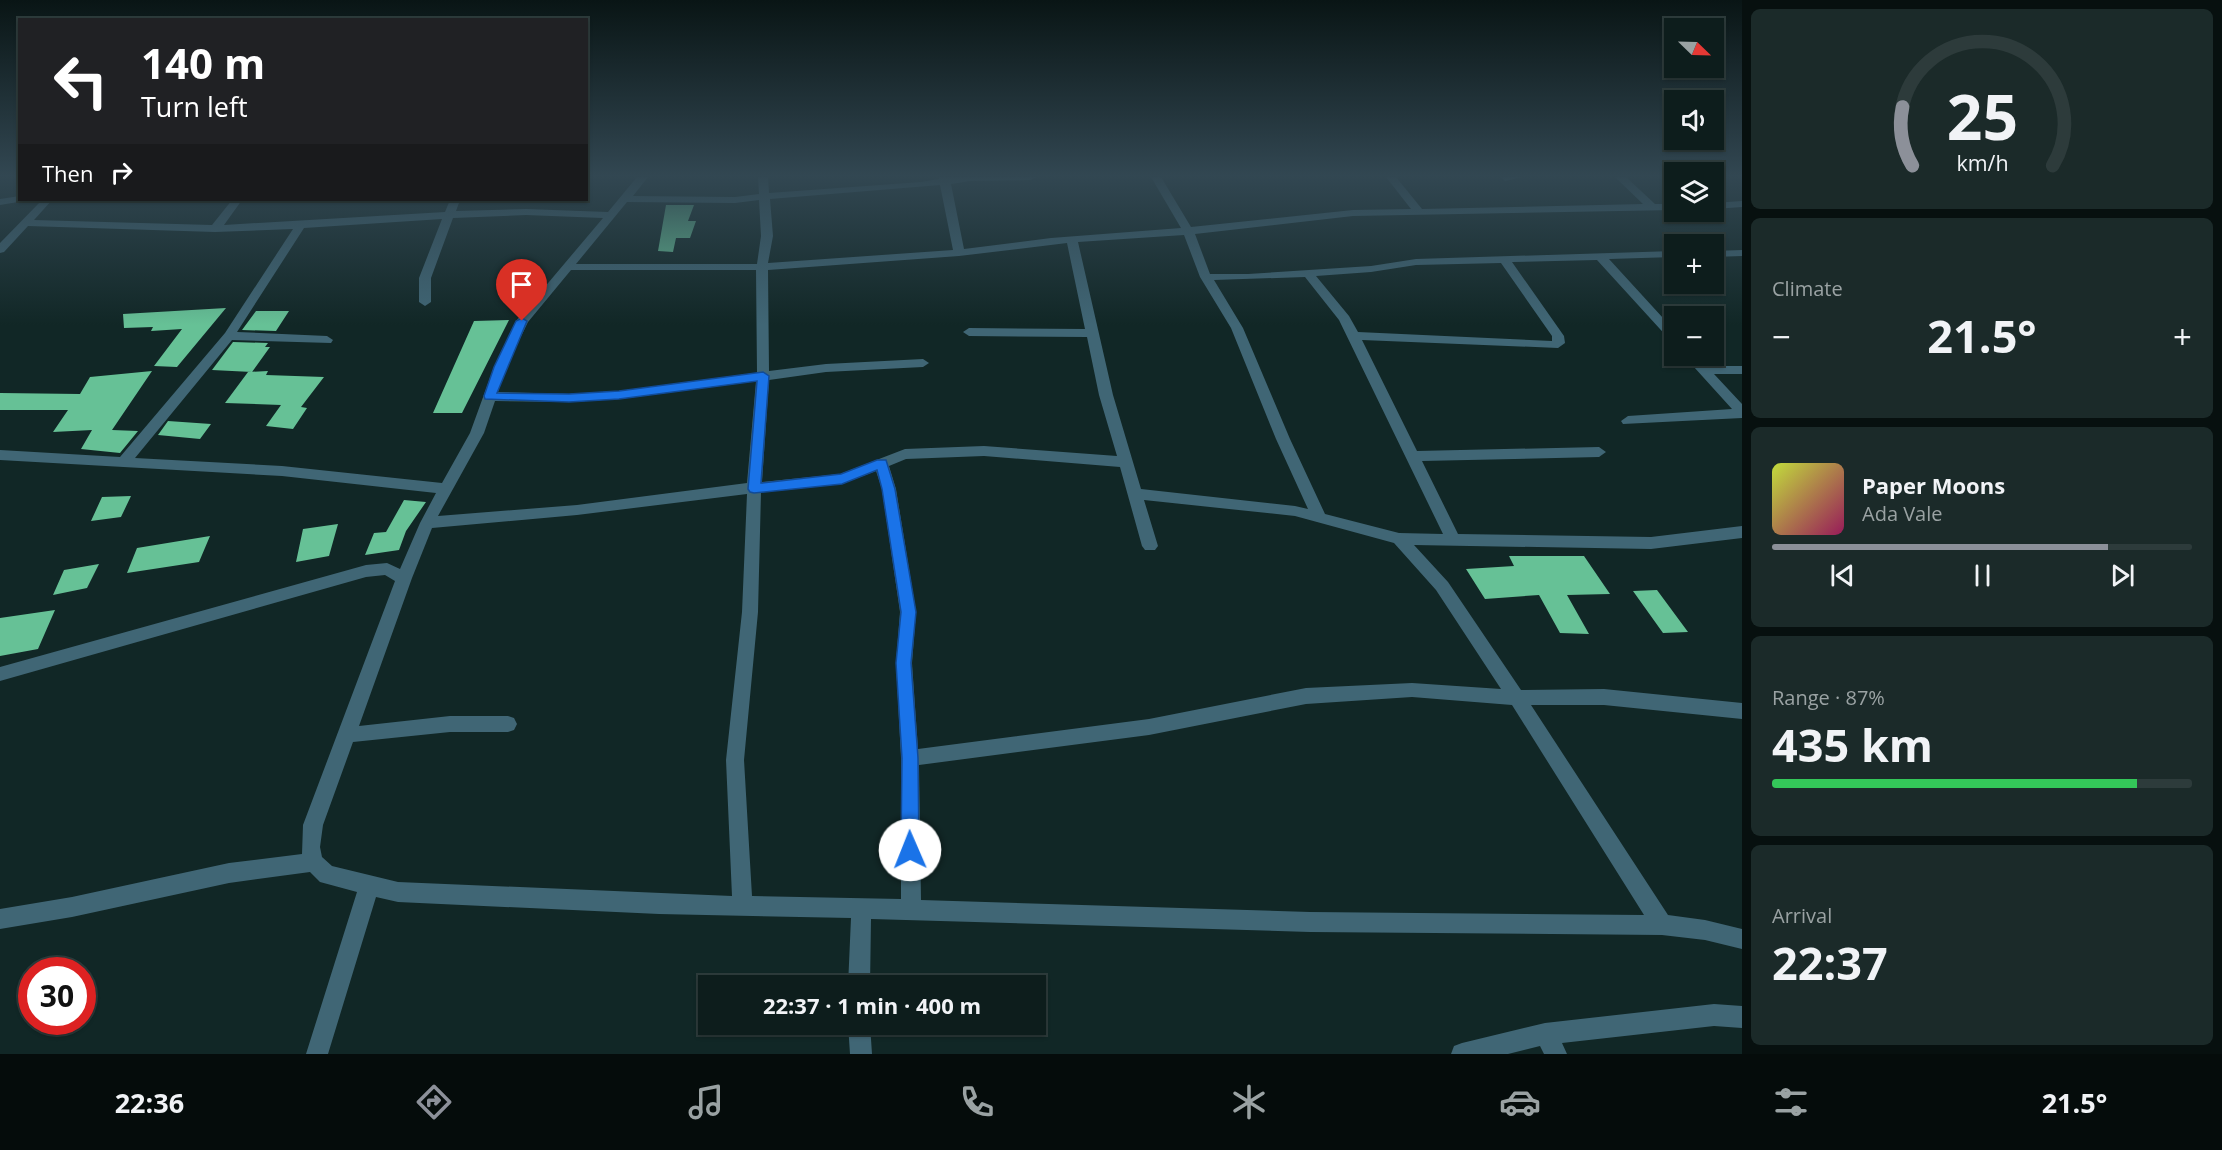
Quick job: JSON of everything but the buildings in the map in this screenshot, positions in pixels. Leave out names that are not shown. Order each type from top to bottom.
[{"type":"street","points":[[0,250],[22,226]]},
{"type":"street","points":[[126,226],[215,229],[275,226]]},
{"type":"street","points":[[124,460],[228,336],[300,226]]},
{"type":"street","points":[[425,302],[426,278],[444,226]]},
{"type":"street","points":[[600,226],[522,321],[500,367],[477,434],[427,523],[404,578],[396,605],[313,825],[310,847],[313,862],[327,875],[398,891],[659,904],[742,904],[1310,922],[1662,925],[1705,930],[1742,939]]},
{"type":"street","points":[[742,904],[735,760],[750,612],[754,489],[763,376],[762,267],[767,226]]},
{"type":"street","points":[[954,226],[959,253]]},
{"type":"street","points":[[1185,226],[1206,277],[1237,328],[1283,440],[1320,518]]},
{"type":"street","points":[[567,267],[762,267],[843,263],[959,253],[1072,239],[1232,226]]},
{"type":"street","points":[[1072,239],[1106,395],[1150,546]]},
{"type":"street","points":[[1724,254],[1742,253]]},
{"type":"street","points":[[1206,277],[1248,277],[1371,268],[1416,262],[1664,254]]},
{"type":"street","points":[[1599,255],[1664,326]]},
{"type":"street","points":[[1354,336],[1554,345],[1559,343],[1558,336],[1504,259]]},
{"type":"street","points":[[1307,272],[1345,319],[1454,541]]},
{"type":"street","points":[[969,332],[1093,333]]},
{"type":"street","points":[[228,336],[327,340]]},
{"type":"street","points":[[490,396],[569,398],[619,395],[826,368],[923,363]]},
{"type":"street","points":[[1699,366],[1742,413]]},
{"type":"street","points":[[1703,370],[1742,370]]},
{"type":"street","points":[[1628,422],[1742,413]]},
{"type":"street","points":[[427,523],[576,510],[692,494],[842,479],[905,454],[984,451],[1126,462]]},
{"type":"street","points":[[1413,456],[1599,452]]},
{"type":"street","points":[[0,455],[124,460],[282,471],[445,489]]},
{"type":"street","points":[[881,463],[889,489],[908,612],[904,663],[910,758],[911,910]]},
{"type":"street","points":[[1136,494],[1295,511],[1399,539],[1651,543],[1742,532]]},
{"type":"street","points":[[1399,539],[1442,586],[1556,756],[1662,925]]},
{"type":"street","points":[[0,674],[366,571],[387,569],[404,578]]},
{"type":"street","points":[[910,758],[1149,727],[1306,696],[1412,690],[1516,698],[1604,696],[1742,711]]},
{"type":"street","points":[[346,735],[450,724],[508,724]]},
{"type":"street","points":[[0,919],[72,907],[228,873],[313,862]]},
{"type":"street","points":[[317,1054],[369,886]]},
{"type":"street","points":[[860,975],[861,908]]},
{"type":"street","points":[[1462,1054],[1545,1034],[1714,1015],[1742,1017]]},
{"type":"street","points":[[1545,1034],[1556,1054]]},
{"type":"street","points":[[860,1035],[861,1054]]},
{"type":"route","points":[[522,321],[500,367],[490,396],[569,398],[619,395],[709,385],[763,376],[754,489],[842,479],[881,463],[889,489],[908,612],[904,663],[910,758],[910,850]]}]
